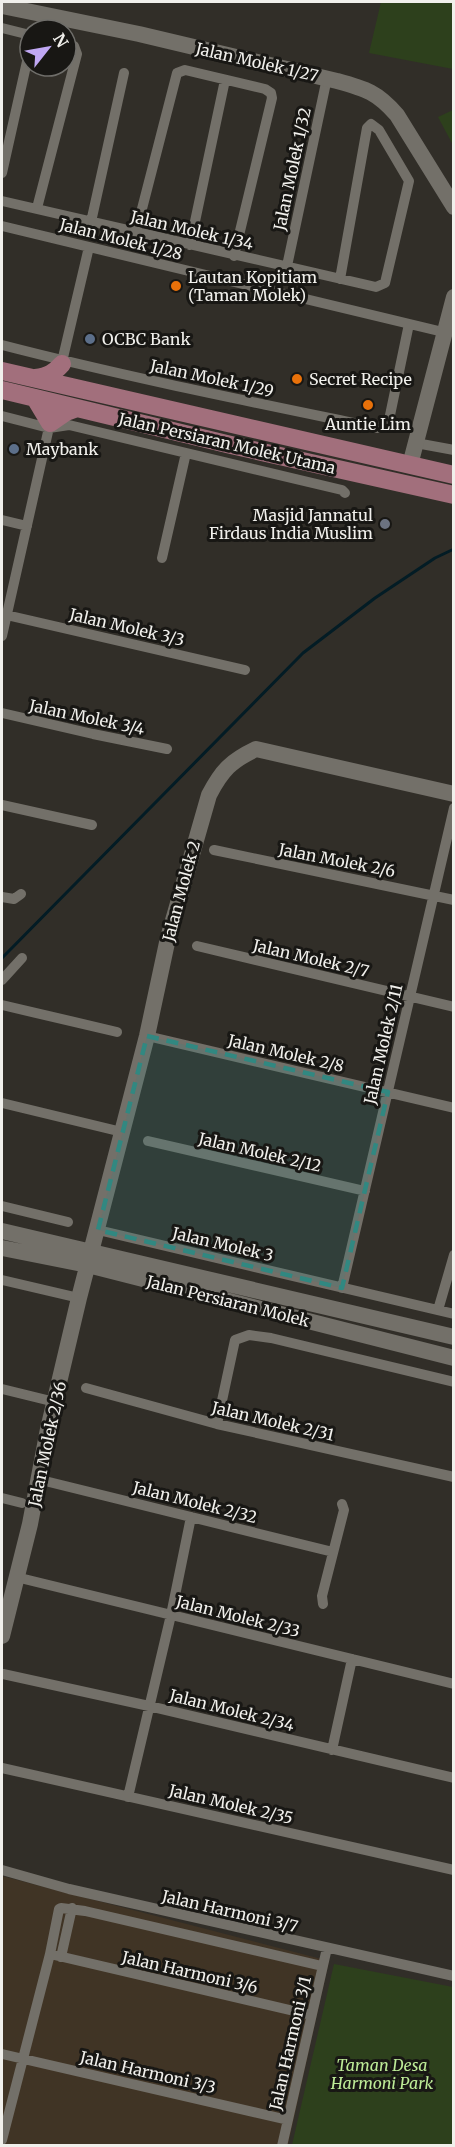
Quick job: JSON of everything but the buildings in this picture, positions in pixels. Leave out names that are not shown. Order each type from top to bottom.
[{"type":"main road","points":[[34,378],[47,376],[54,372],[62,362]]},
{"type":"main road","points":[[62,362],[66,379],[76,388]]},
{"type":"main road","name":"Jalan Persiaran Molek Utama","points":[[2,371],[453,475]]},
{"type":"main road","points":[[34,378],[50,395],[53,403]]},
{"type":"main road","points":[[58,384],[65,400],[77,408]]},
{"type":"main road","name":"Jalan Persiaran Molek Utama","points":[[2,390],[453,495]]},
{"type":"main road","points":[[34,398],[42,408],[50,426],[59,416],[77,408]]},
{"type":"street","name":"Jalan Molek 1/27","points":[[2,6],[139,34],[365,89],[386,102],[396,115],[453,207]]},
{"type":"street","points":[[2,28],[18,32]]},
{"type":"street","points":[[136,232],[177,73],[185,70],[267,90],[272,96],[234,256]]},
{"type":"street","points":[[91,222],[124,74]]},
{"type":"street","points":[[2,173],[23,78]]},
{"type":"street","points":[[37,208],[71,78]]},
{"type":"street","name":"Jalan Molek 1/32","points":[[287,266],[327,78]]},
{"type":"street","points":[[190,244],[225,80]]},
{"type":"street","name":"Jalan Molek 1/34","points":[[2,201],[234,256],[376,287],[385,283],[409,185],[407,177],[379,130],[370,124],[367,128],[340,279]]},
{"type":"street","name":"Jalan Molek 1/28","points":[[2,226],[443,332]]},
{"type":"street","points":[[58,384],[57,378],[89,247]]},
{"type":"street","points":[[410,465],[453,297]]},
{"type":"street","name":"Jalan Molek 1/29","points":[[2,345],[62,362],[378,428],[385,426],[389,420],[409,324]]},
{"type":"street","points":[[2,636],[4,614],[27,526],[50,426],[53,403]]},
{"type":"street","points":[[2,416],[50,426],[69,425],[345,492]]},
{"type":"street","points":[[416,442],[453,450]]},
{"type":"street","points":[[162,558],[186,453]]},
{"type":"street","points":[[2,520],[27,526]]},
{"type":"street","name":"Jalan Molek 3/3","points":[[4,614],[245,670]]},
{"type":"street","name":"Jalan Molek 3/4","points":[[2,713],[167,749]]},
{"type":"street","name":"Jalan Molek 2","points":[[90,1258],[147,1036],[168,938],[209,795],[220,774],[236,758],[256,748],[453,794]]},
{"type":"street","points":[[2,805],[92,825]]},
{"type":"street","name":"Jalan Molek 2/11","points":[[342,1288],[453,808]]},
{"type":"street","name":"Jalan Molek 2/6","points":[[214,850],[434,894],[453,900]]},
{"type":"street","points":[[2,897],[14,899],[21,894]]},
{"type":"street","name":"Jalan Molek 2/7","points":[[197,946],[453,1007]]},
{"type":"street","points":[[2,980],[22,957]]},
{"type":"street","points":[[2,1005],[117,1032]]},
{"type":"street","name":"Jalan Molek 2/8","points":[[147,1036],[453,1108]]},
{"type":"street","points":[[2,1103],[122,1132]]},
{"type":"street","name":"Jalan Molek 2/12","points":[[148,1142],[365,1191]]},
{"type":"street","points":[[2,1206],[69,1222]]},
{"type":"street","name":"Jalan Molek 3","points":[[98,1230],[453,1314]]},
{"type":"street","name":"Jalan Persiaran Molek","points":[[2,1231],[90,1258],[453,1358]]},
{"type":"street","name":"Jalan Persiaran Molek","points":[[2,1248],[90,1258],[453,1337]]},
{"type":"street","points":[[438,1310],[453,1255]]},
{"type":"street","name":"Jalan Molek 2/36","points":[[2,1636],[10,1583],[32,1515],[55,1402],[90,1258]]},
{"type":"street","points":[[2,1280],[79,1298]]},
{"type":"street","points":[[217,1424],[235,1340],[249,1335],[271,1338],[453,1382]]},
{"type":"street","name":"Jalan Molek 2/31","points":[[86,1388],[217,1424],[453,1478]]},
{"type":"street","points":[[2,1389],[55,1402]]},
{"type":"street","name":"Jalan Molek 2/32","points":[[50,1482],[333,1552]]},
{"type":"street","points":[[2,1498],[22,1503]]},
{"type":"street","points":[[323,1604],[322,1596],[344,1510],[342,1504]]},
{"type":"street","points":[[128,1797],[171,1615],[191,1517]]},
{"type":"street","name":"Jalan Molek 2/33","points":[[10,1583],[171,1615],[453,1684]]},
{"type":"street","points":[[332,1750],[352,1659]]},
{"type":"street","name":"Jalan Molek 2/34","points":[[3,1674],[453,1778]]},
{"type":"street","name":"Jalan Molek 2/35","points":[[2,1768],[453,1870]]},
{"type":"street","name":"Jalan Harmoni 3/7","points":[[2,1870],[69,1889],[453,1976]]},
{"type":"street","points":[[61,1957],[72,1908]]},
{"type":"street","points":[[2,2140],[21,2059],[50,1954],[58,1909],[72,1908],[322,1966]]},
{"type":"street","name":"Jalan Harmoni 3/1","points":[[282,2145],[327,1948]]},
{"type":"street","name":"Jalan Harmoni 3/6","points":[[50,1954],[312,2015]]},
{"type":"street","name":"Jalan Harmoni 3/3","points":[[2,2054],[288,2120]]},
{"type":"highlighted area","points":[[147,1036],[388,1092],[342,1288],[98,1230]]},
{"type":"shaded area","points":[[2,1876],[329,1961],[288,2145],[2,2145]]},
{"type":"green space","points":[[381,2],[453,2],[453,69],[369,53]]},
{"type":"green space","points":[[453,110],[453,145],[438,117]]},
{"type":"green space","name":"Taman Desa Harmoni Park","points":[[334,1964],[453,1987],[453,2145],[292,2145]]},
{"type":"waterway","points":[[2,958],[303,653],[375,598],[435,558],[454,549]]},
{"type":"place","name":"Lautan Kopitiam (Taman Molek)","points":[[176,286]]},
{"type":"place","name":"OCBC Bank","points":[[90,339]]},
{"type":"place","name":"Secret Recipe","points":[[297,379]]},
{"type":"place","name":"Auntie Lim","points":[[368,405]]},
{"type":"place","name":"Maybank","points":[[14,449]]},
{"type":"place","name":"Masjid Jannatul Firdaus India Muslim","points":[[385,524]]}]
